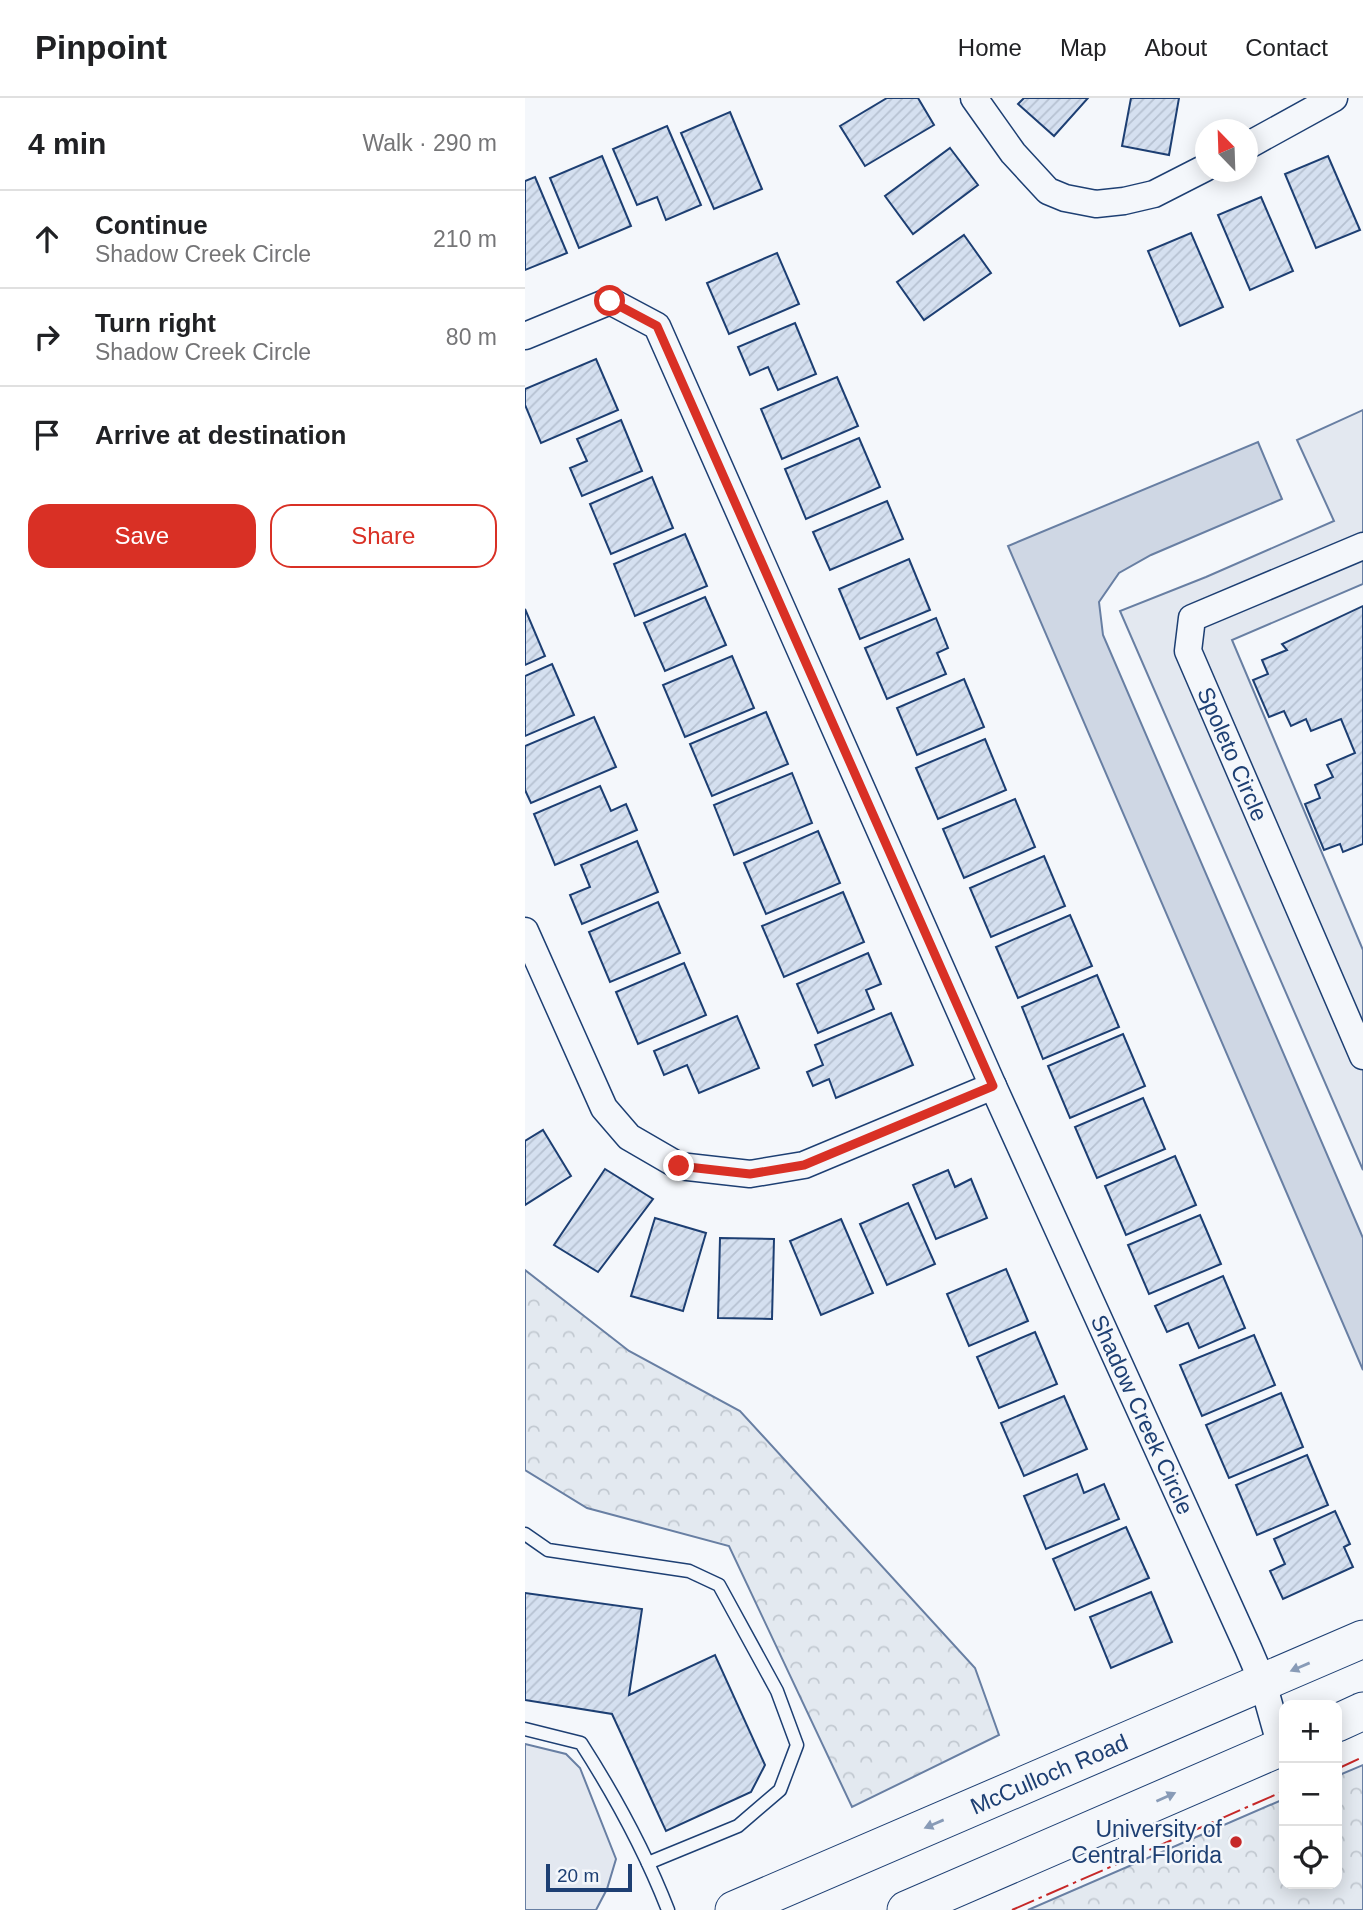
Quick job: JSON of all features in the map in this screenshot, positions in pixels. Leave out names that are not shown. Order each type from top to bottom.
[{"type":"main road","name":"McCulloch Road","points":[[734,1910],[1363,1639]]},
{"type":"main road","points":[[1342,1721],[1363,1712]]},
{"type":"main road","points":[[906,1910],[1279,1747]]},
{"type":"street","points":[[974,98],[1013,153],[1048,191],[1065,198],[1096,204],[1124,201],[1154,194],[1195,174]]},
{"type":"street","points":[[1258,140],[1334,98]]},
{"type":"street","name":"Shadow Creek Circle","points":[[525,336],[610,301],[657,326],[993,1086],[1263,1683],[1279,1736]]},
{"type":"street","name":"Spoleto Circle","points":[[1363,545],[1192,618],[1188,651],[1363,1056]]},
{"type":"street","points":[[525,931],[604,1108],[629,1137],[679,1166],[750,1174],[804,1165],[993,1086]]},
{"type":"lane","points":[[525,1534],[548,1550],[689,1571],[719,1585],[777,1691],[789,1723],[797,1745],[780,1790],[738,1826],[648,1863]]},
{"type":"lane","points":[[525,1729],[581,1743],[614,1795],[668,1910]]},
{"type":"green space","points":[[525,1270],[629,1351],[740,1411],[975,1668],[999,1735],[852,1807],[729,1546],[587,1508],[525,1470]]},
{"type":"green space","name":"University of Central Florida","points":[[1363,1765],[1363,1910],[1028,1910],[1279,1801],[1279,1889],[1342,1889],[1342,1774]]},
{"type":"shaded area","points":[[1363,410],[1363,584],[1232,640],[1363,950],[1363,1170],[1120,611],[1334,521],[1297,440]]},
{"type":"shaded area","points":[[1258,442],[1282,499],[1151,555],[1119,573],[1099,602],[1103,635],[1363,1238],[1363,1370],[1008,546]]},
{"type":"shaded area","points":[[525,1744],[566,1754],[580,1768],[616,1859],[607,1889],[596,1910],[525,1910]]},
{"type":"building","points":[[887,98],[918,98],[934,125],[865,166],[840,126]]},
{"type":"building","points":[[1024,98],[1088,98],[1054,136],[1018,104]]},
{"type":"building","points":[[1131,98],[1179,98],[1169,155],[1122,146]]},
{"type":"building","points":[[730,112],[762,189],[714,209],[681,133]]},
{"type":"building","points":[[667,126],[701,205],[666,220],[657,197],[637,205],[613,149]]},
{"type":"building","points":[[950,148],[978,185],[913,234],[885,196]]},
{"type":"building","points":[[602,156],[631,226],[579,248],[550,178]]},
{"type":"building","points":[[1328,156],[1360,230],[1316,248],[1285,174]]},
{"type":"building","points":[[535,177],[567,253],[525,270],[525,181]]},
{"type":"building","points":[[1261,197],[1293,271],[1250,290],[1218,215]]},
{"type":"building","points":[[1191,233],[1223,307],[1180,326],[1148,251]]},
{"type":"building","points":[[964,235],[991,273],[924,320],[897,282]]},
{"type":"building","points":[[777,253],[799,304],[729,334],[707,283]]},
{"type":"building","points":[[795,323],[816,374],[778,390],[768,367],[750,375],[738,347]]},
{"type":"building","points":[[596,359],[618,410],[541,443],[525,405],[525,389]]},
{"type":"building","points":[[837,377],[858,426],[782,459],[761,409]]},
{"type":"building","points":[[621,420],[642,471],[582,496],[570,468],[587,461],[577,439]]},
{"type":"building","points":[[859,438],[880,487],[806,519],[785,469]]},
{"type":"building","points":[[652,477],[673,528],[611,554],[590,504]]},
{"type":"building","points":[[887,501],[903,539],[830,570],[813,532]]},
{"type":"building","points":[[685,534],[707,586],[635,616],[614,564]]},
{"type":"building","points":[[909,559],[930,610],[860,639],[839,589]]},
{"type":"building","points":[[705,597],[726,645],[665,671],[644,623]]},
{"type":"building","points":[[1363,606],[1363,844],[1343,852],[1340,844],[1324,850],[1305,804],[1320,798],[1315,785],[1333,777],[1327,765],[1355,753],[1341,719],[1311,731],[1306,719],[1291,726],[1284,711],[1269,717],[1253,680],[1268,674],[1262,660],[1287,650],[1282,644]]},
{"type":"building","points":[[525,609],[545,656],[525,665]]},
{"type":"building","points":[[936,618],[948,648],[937,653],[946,674],[887,699],[865,648]]},
{"type":"building","points":[[732,656],[754,708],[685,737],[663,685]]},
{"type":"building","points":[[552,664],[574,715],[525,736],[525,676]]},
{"type":"building","points":[[964,679],[984,727],[917,755],[897,708]]},
{"type":"building","points":[[766,712],[788,764],[712,796],[690,744]]},
{"type":"building","points":[[594,717],[616,767],[531,803],[525,790],[525,746]]},
{"type":"building","points":[[985,739],[1006,790],[938,819],[916,768]]},
{"type":"building","points":[[792,773],[812,823],[734,855],[714,805]]},
{"type":"building","points":[[600,786],[611,811],[626,804],[637,830],[555,865],[534,814]]},
{"type":"building","points":[[1015,799],[1035,847],[964,878],[943,829]]},
{"type":"building","points":[[818,831],[840,883],[766,914],[744,863]]},
{"type":"building","points":[[637,841],[658,892],[582,924],[570,895],[590,887],[581,865]]},
{"type":"building","points":[[1044,856],[1065,906],[991,937],[970,888]]},
{"type":"building","points":[[843,892],[864,942],[784,977],[762,926]]},
{"type":"building","points":[[658,902],[680,953],[610,982],[589,932]]},
{"type":"building","points":[[1070,915],[1092,966],[1018,998],[996,947]]},
{"type":"building","points":[[868,953],[881,984],[866,990],[874,1009],[818,1033],[797,984]]},
{"type":"building","points":[[684,963],[706,1015],[638,1044],[616,992]]},
{"type":"building","points":[[1097,975],[1119,1027],[1043,1059],[1022,1007]]},
{"type":"building","points":[[891,1013],[913,1065],[836,1098],[829,1079],[813,1086],[807,1072],[823,1065],[815,1045]]},
{"type":"building","points":[[737,1016],[759,1068],[699,1093],[687,1065],[664,1075],[654,1051]]},
{"type":"building","points":[[1123,1034],[1145,1086],[1070,1118],[1048,1066]]},
{"type":"building","points":[[1143,1098],[1165,1149],[1097,1178],[1075,1127]]},
{"type":"building","points":[[543,1130],[571,1176],[525,1205],[525,1141]]},
{"type":"building","points":[[1175,1156],[1196,1205],[1126,1235],[1105,1186]]},
{"type":"building","points":[[605,1169],[653,1199],[598,1272],[554,1245]]},
{"type":"building","points":[[948,1170],[955,1187],[971,1179],[987,1218],[936,1239],[913,1185]]},
{"type":"building","points":[[908,1203],[935,1264],[887,1285],[860,1224]]},
{"type":"building","points":[[1200,1215],[1221,1264],[1149,1294],[1128,1245]]},
{"type":"building","points":[[655,1218],[706,1233],[683,1311],[631,1296]]},
{"type":"building","points":[[841,1219],[873,1293],[821,1315],[790,1241]]},
{"type":"building","points":[[720,1238],[774,1239],[772,1319],[718,1318]]},
{"type":"building","points":[[1006,1269],[1028,1321],[969,1346],[947,1294]]},
{"type":"building","points":[[1223,1276],[1245,1328],[1199,1348],[1188,1323],[1167,1332],[1155,1306]]},
{"type":"building","points":[[1035,1332],[1057,1384],[999,1408],[977,1357]]},
{"type":"building","points":[[1254,1335],[1275,1385],[1202,1416],[1180,1365]]},
{"type":"building","points":[[1281,1393],[1303,1447],[1229,1478],[1206,1425]]},
{"type":"building","points":[[1064,1396],[1087,1449],[1024,1476],[1001,1423]]},
{"type":"building","points":[[1307,1455],[1328,1505],[1257,1535],[1236,1485]]},
{"type":"building","points":[[1077,1474],[1084,1493],[1104,1484],[1119,1519],[1046,1549],[1024,1496]]},
{"type":"building","points":[[1335,1511],[1350,1544],[1344,1547],[1353,1567],[1283,1599],[1270,1571],[1285,1564],[1274,1539]]},
{"type":"building","points":[[1126,1527],[1149,1578],[1075,1610],[1053,1559]]},
{"type":"building","points":[[1151,1592],[1172,1642],[1111,1668],[1090,1617]]},
{"type":"building","points":[[525,1593],[642,1609],[629,1695],[715,1655],[765,1765],[751,1792],[666,1831],[612,1714],[525,1700]]},
{"type":"power","points":[[1342,1767],[1363,1757]]},
{"type":"power","points":[[1012,1910],[1279,1793]]},
{"type":"place","name":"University of Central Florida","points":[[1236,1842]]},
{"type":"route","points":[[610,301],[657,326],[993,1086],[804,1165],[750,1174],[679,1166]]}]
